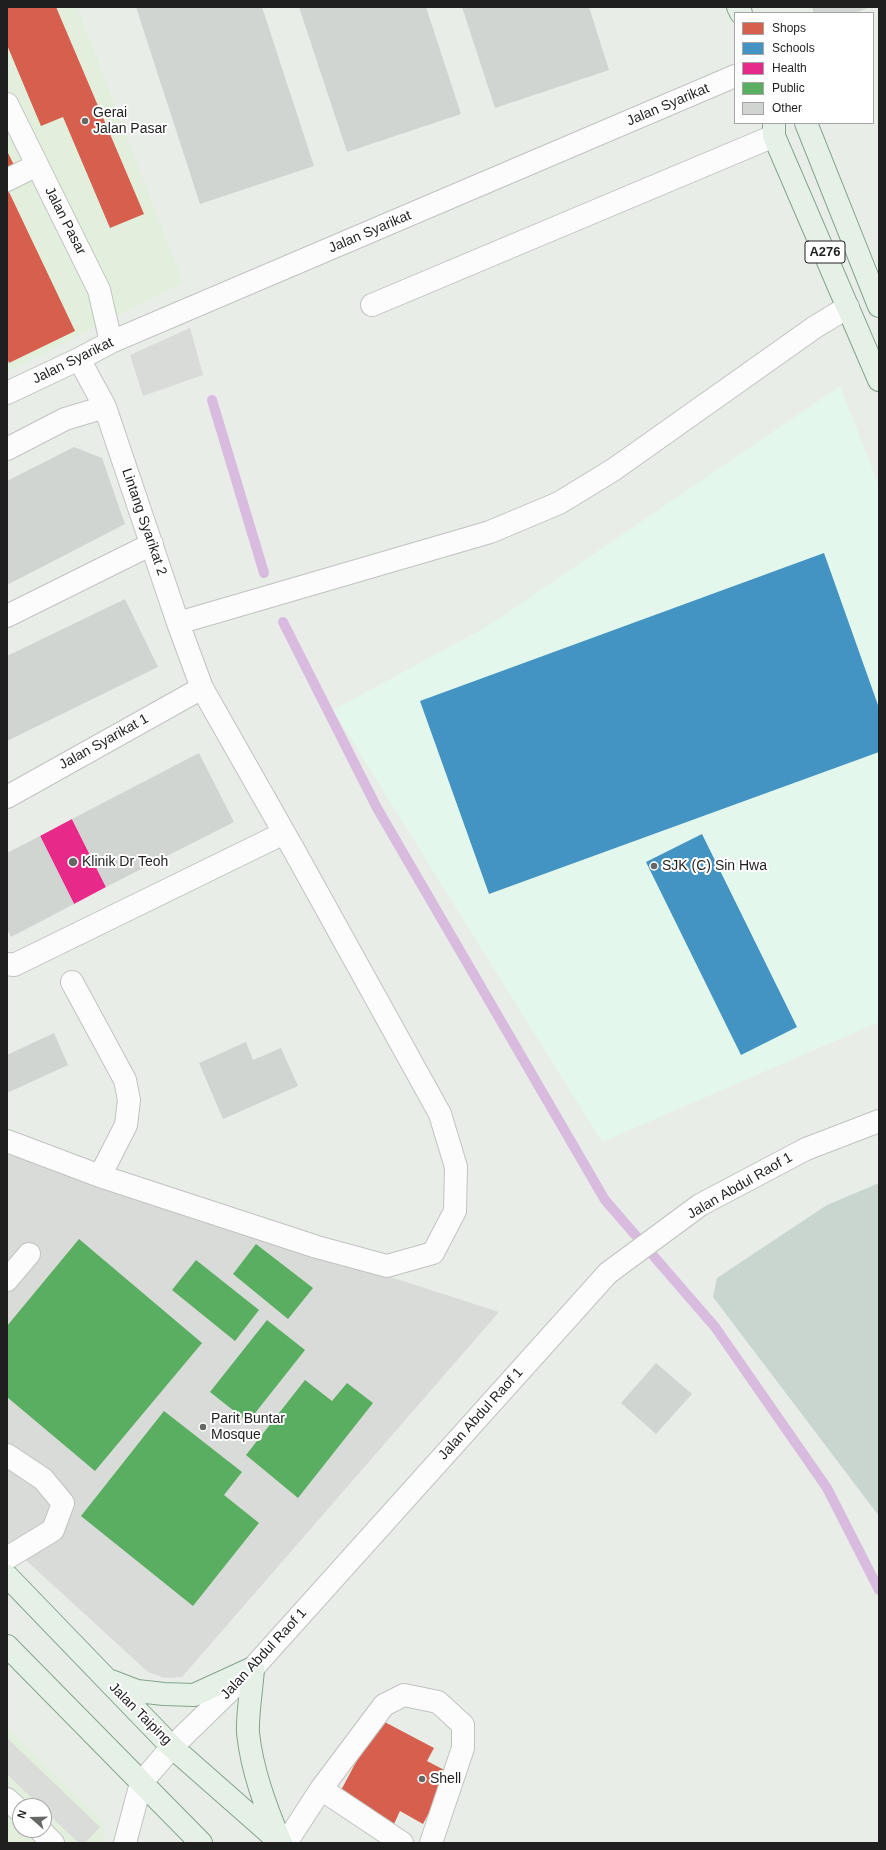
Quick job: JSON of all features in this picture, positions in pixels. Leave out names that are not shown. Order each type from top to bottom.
[{"type":"main road","name":"A276","points":[[806,124],[879,306]]},
{"type":"main road","name":"A276","points":[[774,130],[879,380]]},
{"type":"main road","name":"Jalan Taiping","points":[[7,1576],[172,1747],[281,1843]]},
{"type":"main road","points":[[7,1646],[200,1843]]},
{"type":"main road","points":[[106,1679],[137,1691],[194,1695],[253,1668],[248,1732],[255,1771],[264,1803],[281,1843]]},
{"type":"street","name":"Jalan Syarikat","points":[[7,393],[112,342],[734,76]]},
{"type":"street","name":"Jalan Pasar","points":[[7,104],[99,290],[112,342]]},
{"type":"street","points":[[372,305],[774,130]]},
{"type":"street","points":[[7,180],[37,165]]},
{"type":"street","points":[[178,623],[490,532],[559,503],[613,470],[815,327],[848,307]]},
{"type":"street","name":"Lintang Syarikat 2","points":[[7,1141],[100,1176],[317,1247],[388,1266],[432,1253],[456,1211],[456,1167],[440,1114],[202,688],[178,623],[105,407],[79,359]]},
{"type":"street","points":[[7,449],[66,419],[105,407]]},
{"type":"street","points":[[7,616],[152,544]]},
{"type":"street","name":"Jalan Syarikat 1","points":[[7,797],[202,688]]},
{"type":"street","points":[[7,964],[14,965],[284,833]]},
{"type":"street","points":[[72,982],[125,1080],[129,1100],[126,1125],[100,1176]]},
{"type":"street","name":"Jalan Abdul Raof 1","points":[[141,1783],[172,1747],[253,1668],[608,1273],[700,1205],[806,1149],[879,1122]]},
{"type":"street","points":[[7,1280],[29,1254]]},
{"type":"street","points":[[7,1455],[42,1478],[63,1503],[53,1530],[7,1558]]},
{"type":"street","points":[[286,1843],[321,1789],[384,1705],[404,1695],[438,1702],[463,1725],[463,1748],[431,1843]]},
{"type":"street","points":[[125,1843],[141,1783]]},
{"type":"street","points":[[321,1789],[402,1843]]},
{"type":"shaded area","points":[[7,7],[77,7],[183,283],[7,372]]},
{"type":"shaded area","points":[[190,328],[203,375],[143,396],[130,355]]},
{"type":"shaded area","name":"SJK (C) Sin Hwa","points":[[840,386],[879,486],[879,1022],[602,1142],[333,710],[488,626]]},
{"type":"shaded area","name":"Parit Buntar Mosque","points":[[7,1153],[499,1312],[182,1677],[165,1678],[148,1672],[7,1543]]},
{"type":"shaded area","points":[[879,1183],[879,1516],[713,1297],[717,1278],[827,1205]]},
{"type":"shaded area","points":[[7,1728],[104,1824],[104,1843],[7,1843]]},
{"type":"shaded area","points":[[7,1738],[100,1827],[85,1843],[79,1843],[52,1818],[52,1798],[32,1798],[7,1774]]},
{"type":"building: Shops","name":"Gerai Jalan Pasar","points":[[7,7],[56,7],[144,214],[110,228],[63,117],[41,126],[7,45]]},
{"type":"building: Shops","points":[[7,151],[16,169],[7,173]]},
{"type":"building: Shops","points":[[9,192],[75,331],[9,363],[7,358],[7,193]]},
{"type":"building: Shops","points":[[379,1719],[434,1748],[427,1761],[450,1773],[423,1824],[400,1811],[394,1824],[339,1794]]},
{"type":"building: Schools","points":[[824,553],[879,708],[879,752],[489,894],[420,701]]},
{"type":"building: Schools","points":[[702,834],[797,1027],[741,1055],[646,862]]},
{"type":"building: Health","name":"Klinik Dr Teoh","points":[[72,819],[106,887],[74,904],[40,836]]},
{"type":"building: Public","points":[[79,1239],[202,1343],[95,1471],[7,1397],[7,1326]]},
{"type":"building: Public","points":[[256,1244],[313,1288],[288,1319],[233,1274]]},
{"type":"building: Public","points":[[196,1260],[259,1310],[235,1341],[172,1290]]},
{"type":"building: Public","points":[[267,1320],[305,1350],[248,1422],[210,1392]]},
{"type":"building: Public","points":[[305,1380],[332,1401],[347,1383],[373,1403],[298,1498],[246,1455]]},
{"type":"building: Public","points":[[164,1411],[242,1472],[224,1495],[259,1523],[193,1606],[81,1516]]},
{"type":"building: Other","points":[[136,7],[262,7],[314,166],[200,204]]},
{"type":"building: Other","points":[[299,7],[426,7],[461,114],[347,152]]},
{"type":"building: Other","points":[[462,7],[589,7],[609,70],[495,108]]},
{"type":"building: Other","points":[[812,7],[869,7],[858,12],[814,12]]},
{"type":"building: Other","points":[[74,447],[102,458],[125,524],[7,585],[7,481]]},
{"type":"building: Other","points":[[125,599],[158,667],[7,741],[7,656]]},
{"type":"building: Other","points":[[199,753],[234,822],[106,887],[72,819]]},
{"type":"building: Other","points":[[40,836],[74,904],[11,937],[7,929],[7,853]]},
{"type":"building: Other","points":[[54,1033],[68,1065],[7,1093],[7,1055]]},
{"type":"building: Other","points":[[246,1042],[253,1060],[281,1048],[298,1086],[223,1119],[199,1063]]},
{"type":"building: Other","points":[[656,1363],[692,1394],[656,1434],[621,1403]]},
{"type":"waterway","points":[[212,400],[264,573]]},
{"type":"waterway","points":[[283,622],[377,808],[605,1200],[715,1327],[827,1488],[879,1590]]},
{"type":"place","name":"Gerai Jalan Pasar","points":[[85,121]]},
{"type":"place","name":"Klinik Dr Teoh","points":[[73,862]]},
{"type":"place","name":"SJK (C) Sin Hwa","points":[[654,866]]},
{"type":"place","name":"Parit Buntar Mosque","points":[[203,1427]]},
{"type":"place","name":"Shell","points":[[422,1779]]}]
